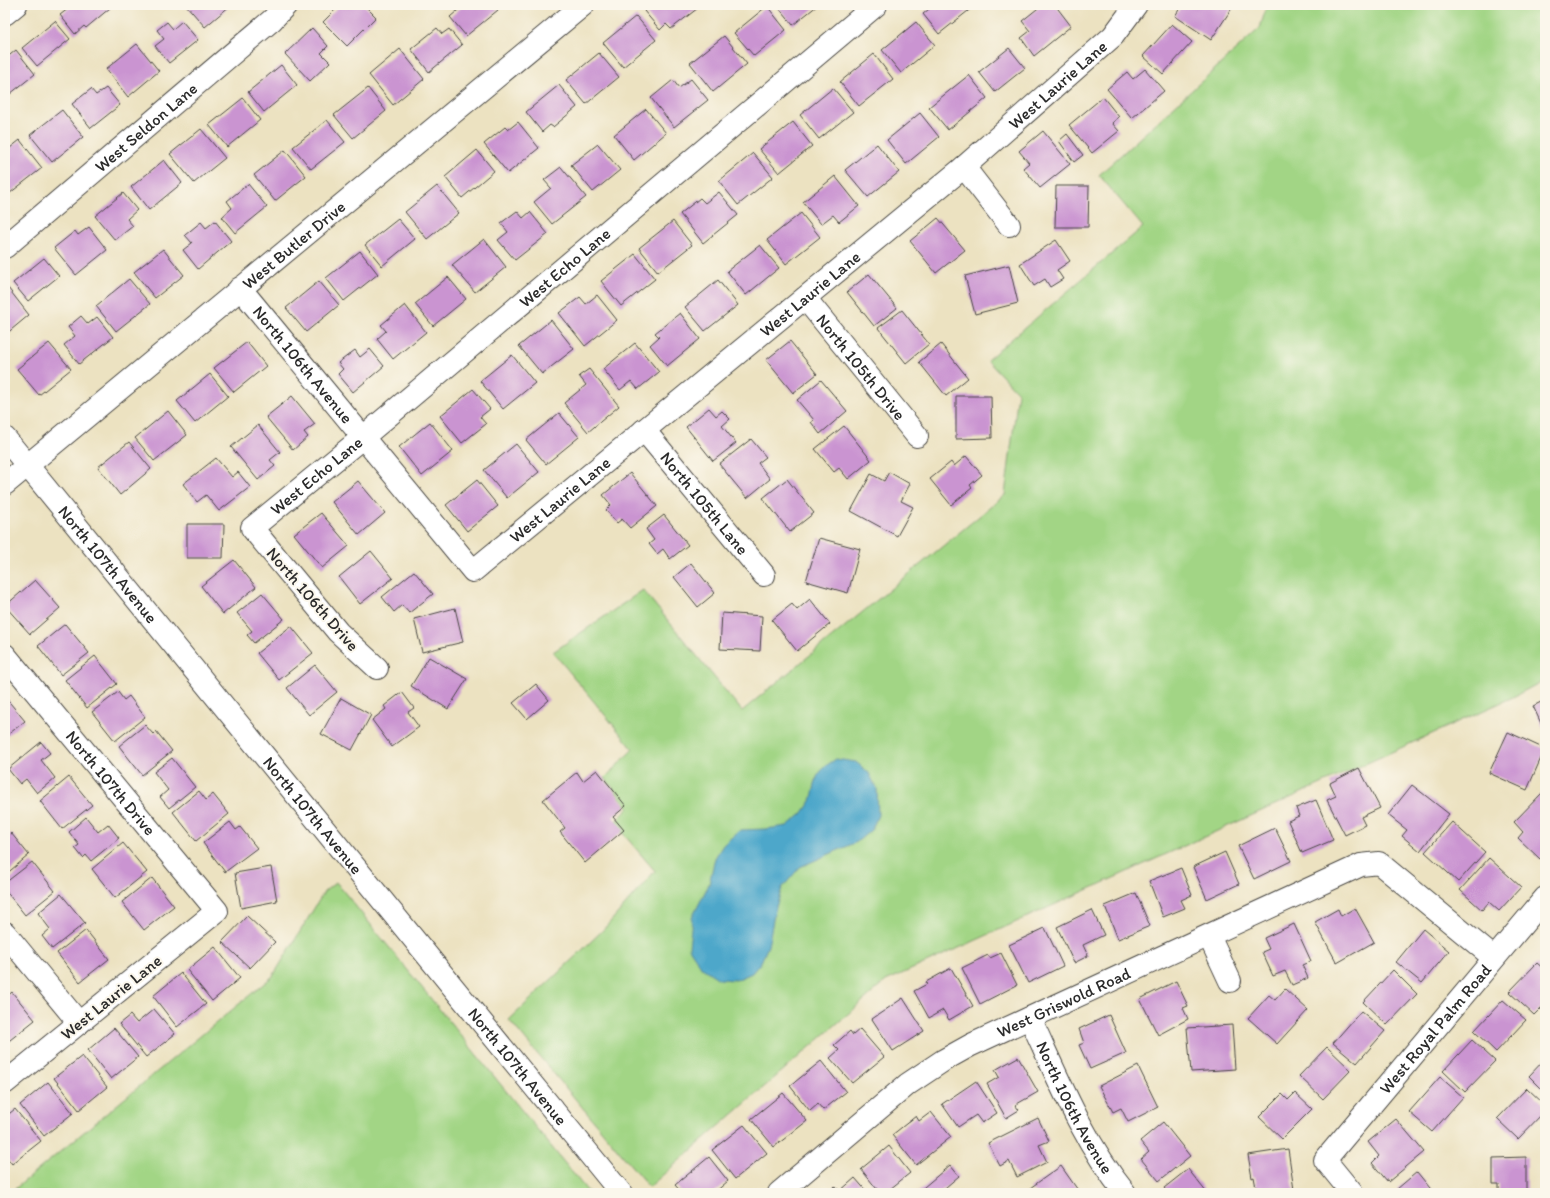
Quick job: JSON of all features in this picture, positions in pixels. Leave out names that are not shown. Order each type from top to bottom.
[{"type":"street","points":[[5,14],[16,5]]},
{"type":"street","name":"West Seldon Lane","points":[[9,236],[272,20],[286,5]]},
{"type":"street","name":"West Butler Drive","points":[[5,484],[583,5]]},
{"type":"street","name":"West Echo Lane","points":[[252,528],[362,438],[876,5]]},
{"type":"street","name":"West Laurie Lane","points":[[473,571],[964,167],[1113,36],[1136,5]]},
{"type":"street","points":[[964,167],[1010,225]]},
{"type":"street","name":"North 106th Avenue","points":[[240,288],[473,571]]},
{"type":"street","name":"North 105th Drive","points":[[805,298],[917,436]]},
{"type":"street","name":"North 105th Lane","points":[[644,430],[764,575]]},
{"type":"street","name":"North 107th Avenue","points":[[5,438],[621,1193]]},
{"type":"street","name":"North 106th Drive","points":[[252,528],[338,632],[377,668]]},
{"type":"street","name":"North 107th Drive","points":[[5,655],[217,911]]},
{"type":"street","name":"West Griswold Road","points":[[779,1193],[908,1084],[971,1046],[1361,865],[1379,863],[1494,958]]},
{"type":"street","name":"West Royal Palm Road","points":[[1352,1193],[1325,1160],[1545,898]]},
{"type":"street","name":"West Laurie Lane","points":[[5,1083],[217,911]]},
{"type":"street","points":[[5,933],[79,1023]]},
{"type":"street","points":[[1209,936],[1230,981]]},
{"type":"street","name":"North 106th Avenue","points":[[1030,1018],[1073,1109],[1098,1155],[1125,1193]]},
{"type":"green space","points":[[1267,5],[1545,5],[1545,680],[1511,698],[886,981],[649,1187],[509,1020],[603,930],[655,871],[614,823],[629,808],[605,778],[633,749],[553,652],[643,590],[742,711],[1005,495],[1018,393],[987,360],[1143,227],[1099,175],[1260,28]]},
{"type":"green space","points":[[336,882],[589,1193],[10,1193],[273,976],[324,892]]},
{"type":"water","points":[[836,759],[856,762],[869,773],[877,789],[878,815],[872,829],[857,842],[800,867],[782,888],[775,910],[768,946],[761,962],[752,973],[736,980],[719,979],[702,968],[689,948],[692,918],[709,884],[715,858],[723,845],[740,830],[766,829],[787,826],[802,814],[811,801],[817,777],[824,767]]},
{"type":"building","points":[[73,5],[107,5],[110,8],[86,28],[84,26],[75,34],[60,15]]},
{"type":"building","points":[[186,5],[231,5],[205,27]]},
{"type":"building","points":[[340,5],[364,5],[376,17],[347,46],[323,22]]},
{"type":"building","points":[[464,5],[495,5],[498,10],[466,36],[450,17]]},
{"type":"building","points":[[651,5],[695,5],[698,8],[671,29],[666,24],[660,30],[644,11]]},
{"type":"building","points":[[781,5],[818,5],[793,25],[778,7]]},
{"type":"building","points":[[934,5],[972,5],[973,7],[939,34],[923,14]]},
{"type":"building","points":[[1042,5],[1055,5],[1071,26],[1034,56],[1021,38],[1030,31],[1022,21]]},
{"type":"building","points":[[1182,5],[1234,5],[1211,40],[1175,16]]},
{"type":"building","points":[[767,6],[786,30],[754,56],[734,33]]},
{"type":"building","points":[[636,16],[656,40],[623,67],[603,43]]},
{"type":"building","points":[[55,21],[70,39],[37,66],[22,48]]},
{"type":"building","points":[[182,21],[198,40],[169,63],[155,46],[164,39],[157,30],[167,22],[173,29]]},
{"type":"building","points":[[916,22],[935,45],[901,73],[882,50]]},
{"type":"building","points":[[1172,24],[1192,42],[1163,74],[1143,56]]},
{"type":"building","points":[[312,28],[328,46],[321,53],[330,62],[310,81],[285,54]]},
{"type":"building","points":[[437,28],[442,34],[449,29],[462,45],[429,72],[411,49]]},
{"type":"building","points":[[724,36],[747,64],[713,92],[690,63]]},
{"type":"building","points":[[137,44],[159,71],[128,97],[106,69]]},
{"type":"building","points":[[1009,48],[1025,68],[995,92],[979,72]]},
{"type":"building","points":[[400,49],[424,79],[393,105],[369,75]]},
{"type":"building","points":[[16,50],[35,74],[5,98],[5,59]]},
{"type":"building","points":[[599,53],[619,77],[586,104],[566,80]]},
{"type":"building","points":[[874,54],[893,79],[859,106],[840,82]]},
{"type":"building","points":[[281,65],[297,85],[264,112],[248,92]]},
{"type":"building","points":[[1145,69],[1164,91],[1132,118],[1107,89],[1127,72],[1133,79]]},
{"type":"building","points":[[969,75],[987,98],[948,130],[929,107]]},
{"type":"building","points":[[691,79],[708,100],[674,127],[651,98],[673,80],[679,88]]},
{"type":"building","points":[[559,85],[577,107],[553,127],[550,125],[542,132],[526,112]]},
{"type":"building","points":[[106,88],[120,105],[91,128],[72,104],[91,89],[96,95]]},
{"type":"building","points":[[368,88],[386,111],[353,138],[334,115]]},
{"type":"building","points":[[833,88],[853,112],[819,139],[800,115]]},
{"type":"building","points":[[1103,97],[1119,117],[1112,123],[1119,131],[1092,153],[1069,125]]},
{"type":"building","points":[[243,98],[260,120],[227,147],[209,125]]},
{"type":"building","points":[[646,109],[666,133],[634,160],[614,135]]},
{"type":"building","points":[[62,110],[83,137],[52,162],[30,135]]},
{"type":"building","points":[[920,113],[939,137],[906,164],[887,140]]},
{"type":"building","points":[[327,120],[345,142],[311,169],[293,147]]},
{"type":"building","points":[[518,122],[539,148],[508,173],[484,144],[505,127],[508,130]]},
{"type":"building","points":[[793,122],[812,146],[779,173],[759,149]]},
{"type":"building","points":[[201,129],[225,158],[194,183],[170,154]]},
{"type":"building","points":[[1043,131],[1070,164],[1040,188],[1023,168],[1029,163],[1019,151]]},
{"type":"building","points":[[1067,134],[1083,155],[1074,162],[1059,141]]},
{"type":"building","points":[[20,140],[42,168],[10,193],[5,187],[5,152]]},
{"type":"building","points":[[598,144],[620,170],[593,192],[571,165]]},
{"type":"building","points":[[877,144],[899,172],[868,197],[845,170]]},
{"type":"building","points":[[285,150],[306,176],[275,201],[254,175]]},
{"type":"building","points":[[477,150],[494,171],[462,198],[445,177]]},
{"type":"building","points":[[753,153],[773,177],[738,205],[719,181]]},
{"type":"building","points":[[164,160],[182,183],[149,210],[131,187]]},
{"type":"building","points":[[561,167],[586,197],[552,224],[534,202],[551,188],[544,180]]},
{"type":"building","points":[[835,176],[859,206],[839,222],[833,215],[821,224],[803,202]]},
{"type":"building","points":[[248,184],[267,207],[235,233],[222,217],[232,208],[227,201]]},
{"type":"building","points":[[437,186],[459,213],[427,239],[405,212]]},
{"type":"building","points":[[1056,186],[1089,186],[1088,227],[1055,227]]},
{"type":"building","points":[[719,192],[738,215],[703,243],[680,214],[700,198],[705,203]]},
{"type":"building","points":[[123,193],[137,210],[127,219],[133,226],[115,240],[95,216]]},
{"type":"building","points":[[517,211],[523,218],[530,212],[548,234],[515,260],[498,240],[508,232],[501,223]]},
{"type":"building","points":[[801,213],[820,237],[786,264],[767,240]]},
{"type":"building","points":[[938,218],[965,250],[936,273],[910,241]]},
{"type":"building","points":[[398,219],[415,239],[382,266],[365,245]]},
{"type":"building","points":[[215,221],[231,241],[198,269],[183,250],[192,243],[185,235],[201,222],[206,228]]},
{"type":"building","points":[[673,221],[692,245],[658,272],[639,248]]},
{"type":"building","points":[[89,227],[107,250],[76,275],[54,248],[75,231],[78,235]]},
{"type":"building","points":[[484,239],[506,267],[475,292],[452,265]]},
{"type":"building","points":[[1056,240],[1070,261],[1057,270],[1063,279],[1050,287],[1045,279],[1034,286],[1020,264]]},
{"type":"building","points":[[760,245],[779,268],[746,295],[727,271]]},
{"type":"building","points":[[163,249],[184,275],[155,298],[134,272]]},
{"type":"building","points":[[360,251],[378,274],[344,301],[326,278]]},
{"type":"building","points":[[635,254],[655,279],[621,306],[601,281]]},
{"type":"building","points":[[44,258],[59,276],[28,301],[13,283]]},
{"type":"building","points":[[1009,265],[1018,303],[975,314],[965,276]]},
{"type":"building","points":[[869,274],[897,308],[874,326],[847,292]]},
{"type":"building","points":[[448,277],[466,299],[433,326],[415,304]]},
{"type":"building","points":[[129,279],[150,304],[116,331],[96,306]]},
{"type":"building","points":[[718,280],[738,305],[705,331],[685,307]]},
{"type":"building","points":[[319,281],[339,305],[306,332],[286,308]]},
{"type":"building","points":[[8,288],[29,315],[5,335],[5,290]]},
{"type":"building","points":[[597,295],[617,320],[585,346],[559,313],[580,297],[586,304]]},
{"type":"building","points":[[405,305],[426,332],[393,359],[377,339],[386,331],[381,325]]},
{"type":"building","points":[[902,310],[929,344],[906,363],[878,328]]},
{"type":"building","points":[[680,313],[700,339],[667,366],[650,345],[659,337],[655,333]]},
{"type":"building","points":[[81,316],[88,324],[97,317],[113,337],[79,364],[64,345],[75,336],[68,327]]},
{"type":"building","points":[[551,320],[574,349],[542,374],[519,346]]},
{"type":"building","points":[[790,341],[817,374],[793,393],[766,360]]},
{"type":"building","points":[[247,342],[266,366],[234,392],[214,368]]},
{"type":"building","points":[[49,343],[71,369],[39,395],[17,369]]},
{"type":"building","points":[[635,343],[659,372],[638,389],[631,381],[620,390],[603,369]]},
{"type":"building","points":[[941,344],[968,378],[946,396],[919,362]]},
{"type":"building","points":[[370,349],[384,366],[353,392],[338,374],[343,369],[338,363],[355,350],[360,357]]},
{"type":"building","points":[[512,355],[535,383],[503,409],[480,381]]},
{"type":"building","points":[[589,369],[619,406],[588,432],[564,403],[586,385],[579,376]]},
{"type":"building","points":[[210,374],[228,396],[195,423],[177,401]]},
{"type":"building","points":[[821,380],[847,411],[820,434],[811,422],[814,420],[797,400]]},
{"type":"building","points":[[473,389],[490,409],[480,417],[486,424],[462,443],[440,416]]},
{"type":"building","points":[[292,396],[315,424],[304,432],[308,437],[293,450],[266,417]]},
{"type":"building","points":[[956,396],[991,396],[992,438],[956,439]]},
{"type":"building","points":[[709,408],[716,416],[722,411],[730,419],[722,426],[736,443],[713,461],[686,427]]},
{"type":"building","points":[[168,411],[187,435],[154,461],[135,438]]},
{"type":"building","points":[[559,413],[579,437],[546,464],[526,440]]},
{"type":"building","points":[[430,422],[453,451],[422,476],[399,447]]},
{"type":"building","points":[[258,425],[280,452],[270,460],[275,466],[258,480],[231,447]]},
{"type":"building","points":[[844,426],[871,460],[848,479],[839,468],[834,472],[815,449]]},
{"type":"building","points":[[751,439],[766,457],[758,463],[770,479],[747,498],[719,464]]},
{"type":"building","points":[[129,442],[151,469],[120,495],[98,467]]},
{"type":"building","points":[[516,444],[539,472],[507,498],[484,470]]},
{"type":"building","points":[[966,456],[982,475],[970,485],[972,488],[951,505],[930,479],[951,462],[954,466]]},
{"type":"building","points":[[216,458],[232,477],[238,472],[250,487],[219,511],[206,495],[197,502],[183,484]]},
{"type":"building","points":[[889,472],[910,484],[901,501],[913,507],[897,536],[851,511],[871,474],[884,481]]},
{"type":"building","points":[[630,473],[657,506],[630,528],[622,519],[617,523],[606,510],[611,505],[603,495]]},
{"type":"building","points":[[787,479],[814,513],[790,532],[763,498]]},
{"type":"building","points":[[477,480],[498,506],[467,531],[446,505]]},
{"type":"building","points":[[358,481],[385,513],[359,535],[332,502]]},
{"type":"building","points":[[321,513],[349,546],[322,568],[294,534]]},
{"type":"building","points":[[664,515],[688,545],[670,559],[663,549],[657,554],[649,544],[654,540],[646,529]]},
{"type":"building","points":[[187,524],[224,524],[223,558],[187,558]]},
{"type":"building","points":[[819,538],[860,549],[848,593],[806,581]]},
{"type":"building","points":[[371,551],[393,578],[360,604],[339,577]]},
{"type":"building","points":[[234,560],[256,587],[223,614],[201,586]]},
{"type":"building","points":[[691,563],[715,593],[698,607],[674,577]]},
{"type":"building","points":[[414,571],[433,594],[409,613],[402,605],[394,612],[382,597]]},
{"type":"building","points":[[35,580],[60,608],[30,634],[5,606]]},
{"type":"building","points":[[262,593],[284,619],[254,643],[247,635],[252,631],[237,613]]},
{"type":"building","points":[[810,599],[830,624],[797,651],[772,620],[792,604],[797,610]]},
{"type":"building","points":[[455,608],[463,642],[422,652],[414,619]]},
{"type":"building","points":[[722,613],[762,616],[760,651],[720,649]]},
{"type":"building","points":[[65,624],[89,653],[61,675],[38,646]]},
{"type":"building","points":[[291,626],[313,653],[279,680],[257,653]]},
{"type":"building","points":[[95,656],[117,684],[87,708],[65,680]]},
{"type":"building","points":[[429,657],[467,679],[448,709],[411,686]]},
{"type":"building","points":[[315,665],[337,692],[309,715],[287,688]]},
{"type":"building","points":[[536,684],[549,700],[527,719],[513,703]]},
{"type":"building","points":[[118,692],[124,700],[129,696],[145,717],[115,741],[92,712]]},
{"type":"building","points":[[402,692],[414,708],[408,712],[419,727],[392,747],[372,720],[386,709],[384,706]]},
{"type":"building","points":[[5,697],[25,721],[5,737]]},
{"type":"building","points":[[341,698],[371,715],[352,750],[321,734]]},
{"type":"building","points":[[1545,700],[1545,732],[1533,706]]},
{"type":"building","points":[[145,725],[153,734],[156,731],[172,751],[142,775],[119,746]]},
{"type":"building","points":[[1508,732],[1545,749],[1527,790],[1489,773]]},
{"type":"building","points":[[41,742],[50,753],[41,760],[55,778],[37,793],[26,779],[20,784],[8,769]]},
{"type":"building","points":[[172,758],[195,787],[169,808],[160,797],[168,790],[154,772]]},
{"type":"building","points":[[1359,768],[1380,808],[1361,817],[1365,825],[1345,835],[1327,800],[1336,796],[1330,783]]},
{"type":"building","points":[[597,770],[626,806],[613,817],[624,830],[585,863],[560,832],[565,828],[543,800],[577,772],[583,781]]},
{"type":"building","points":[[69,777],[92,805],[62,829],[40,801]]},
{"type":"building","points":[[1412,785],[1449,814],[1420,851],[1402,836],[1407,830],[1388,815]]},
{"type":"building","points":[[199,791],[206,800],[213,794],[229,814],[196,841],[173,812]]},
{"type":"building","points":[[1542,793],[1545,796],[1545,854],[1540,859],[1518,838],[1523,832],[1514,822]]},
{"type":"building","points":[[1316,800],[1333,840],[1302,853],[1288,821],[1299,816],[1296,808]]},
{"type":"building","points":[[86,817],[98,832],[108,824],[119,838],[91,861],[86,855],[83,858],[75,848],[79,845],[69,832]]},
{"type":"building","points":[[230,822],[236,830],[240,827],[257,848],[225,872],[203,843]]},
{"type":"building","points":[[1452,822],[1485,852],[1458,882],[1425,852]]},
{"type":"building","points":[[1275,828],[1291,861],[1254,879],[1238,846]]},
{"type":"building","points":[[11,833],[29,855],[5,875],[5,836],[6,838]]},
{"type":"building","points":[[123,843],[147,872],[115,898],[92,869]]},
{"type":"building","points":[[1225,852],[1239,884],[1207,899],[1193,867]]},
{"type":"building","points":[[1489,858],[1521,887],[1499,911],[1489,902],[1482,910],[1460,890]]},
{"type":"building","points":[[32,862],[55,891],[25,915],[5,890],[5,883]]},
{"type":"building","points":[[271,867],[277,901],[241,908],[235,873]]},
{"type":"building","points":[[1181,868],[1192,895],[1181,900],[1185,908],[1163,917],[1149,881]]},
{"type":"building","points":[[152,878],[174,906],[144,930],[122,902]]},
{"type":"building","points":[[1136,893],[1150,926],[1118,939],[1105,906]]},
{"type":"building","points":[[61,894],[85,923],[52,949],[42,936],[50,929],[38,913]]},
{"type":"building","points":[[1355,908],[1374,942],[1337,963],[1315,922],[1338,909],[1341,916]]},
{"type":"building","points":[[1092,910],[1104,935],[1083,945],[1088,956],[1074,963],[1057,927]]},
{"type":"building","points":[[247,916],[275,942],[250,968],[222,942]]},
{"type":"building","points":[[1294,924],[1311,961],[1302,965],[1308,978],[1292,985],[1285,971],[1273,976],[1262,952],[1269,949],[1264,938]]},
{"type":"building","points":[[1045,928],[1063,966],[1028,983],[1009,945]]},
{"type":"building","points":[[1423,929],[1449,951],[1422,983],[1396,962]]},
{"type":"building","points":[[86,930],[109,959],[80,982],[57,953]]},
{"type":"building","points":[[215,947],[240,978],[212,1001],[187,970]]},
{"type":"building","points":[[1001,953],[1017,985],[980,1004],[962,968],[988,955],[990,958]]},
{"type":"building","points":[[1537,963],[1545,970],[1545,1004],[1534,1015],[1509,992]]},
{"type":"building","points":[[951,968],[973,1006],[949,1020],[943,1010],[929,1018],[914,991],[927,984],[926,982]]},
{"type":"building","points":[[1393,970],[1417,994],[1387,1025],[1363,1002]]},
{"type":"building","points":[[181,973],[206,1004],[177,1027],[153,996]]},
{"type":"building","points":[[1176,981],[1188,1006],[1183,1008],[1188,1019],[1158,1035],[1140,999]]},
{"type":"building","points":[[1285,989],[1308,1010],[1277,1044],[1248,1018],[1269,995],[1275,1000]]},
{"type":"building","points":[[12,992],[35,1020],[5,1044],[5,998]]},
{"type":"building","points":[[903,998],[924,1031],[893,1051],[872,1019]]},
{"type":"building","points":[[1503,1000],[1526,1020],[1496,1052],[1474,1031]]},
{"type":"building","points":[[154,1009],[175,1034],[146,1057],[119,1024],[130,1015],[137,1023]]},
{"type":"building","points":[[1361,1011],[1385,1031],[1357,1063],[1333,1043]]},
{"type":"building","points":[[1109,1015],[1126,1053],[1090,1069],[1079,1045],[1084,1043],[1079,1029]]},
{"type":"building","points":[[1232,1025],[1235,1069],[1191,1072],[1187,1028]]},
{"type":"building","points":[[114,1028],[138,1057],[111,1079],[88,1050]]},
{"type":"building","points":[[860,1029],[884,1057],[852,1083],[830,1058],[839,1050],[834,1045],[850,1031],[853,1035]]},
{"type":"building","points":[[1472,1040],[1495,1061],[1465,1092],[1443,1071]]},
{"type":"building","points":[[1327,1047],[1351,1070],[1323,1099],[1299,1076]]},
{"type":"building","points":[[82,1056],[107,1087],[79,1110],[54,1078]]},
{"type":"building","points":[[1018,1057],[1038,1092],[1015,1105],[1019,1110],[1006,1118],[987,1084],[999,1077],[995,1070]]},
{"type":"building","points":[[1545,1059],[1545,1092],[1529,1076]]},
{"type":"building","points":[[821,1061],[846,1092],[823,1110],[818,1104],[810,1111],[790,1086]]},
{"type":"building","points":[[1138,1066],[1158,1107],[1128,1122],[1121,1108],[1113,1112],[1099,1086]]},
{"type":"building","points":[[1440,1077],[1463,1097],[1432,1132],[1409,1112]]},
{"type":"building","points":[[976,1081],[997,1113],[982,1123],[976,1115],[958,1127],[942,1104]]},
{"type":"building","points":[[48,1082],[73,1113],[44,1136],[20,1105]]},
{"type":"building","points":[[1527,1088],[1545,1105],[1545,1111],[1518,1139],[1497,1119]]},
{"type":"building","points":[[783,1093],[807,1121],[774,1147],[751,1119]]},
{"type":"building","points":[[1295,1093],[1312,1109],[1282,1139],[1259,1117],[1282,1094],[1288,1100]]},
{"type":"building","points":[[15,1109],[41,1141],[12,1164],[5,1155],[5,1117]]},
{"type":"building","points":[[931,1112],[951,1137],[916,1165],[892,1135],[916,1116],[919,1121]]},
{"type":"building","points":[[1038,1118],[1049,1141],[1039,1145],[1047,1162],[1017,1177],[1009,1161],[1000,1166],[988,1143]]},
{"type":"building","points":[[1396,1119],[1424,1152],[1388,1182],[1372,1163],[1379,1156],[1368,1142]]},
{"type":"building","points":[[1163,1122],[1190,1156],[1159,1181],[1141,1159],[1149,1152],[1140,1141]]},
{"type":"building","points":[[744,1125],[767,1153],[735,1179],[712,1150]]},
{"type":"building","points":[[889,1146],[910,1173],[885,1193],[880,1193],[861,1169]]},
{"type":"building","points":[[1288,1149],[1294,1190],[1257,1193],[1254,1177],[1252,1178],[1248,1155]]},
{"type":"building","points":[[709,1157],[728,1181],[714,1193],[682,1193],[675,1185]]},
{"type":"building","points":[[1526,1157],[1526,1193],[1499,1193],[1499,1184],[1493,1184],[1493,1158]]},
{"type":"building","points":[[950,1165],[959,1176],[939,1193],[917,1193]]},
{"type":"building","points":[[1061,1166],[1080,1193],[1034,1193],[1030,1188]]},
{"type":"building","points":[[1188,1169],[1207,1193],[1168,1193],[1164,1188]]},
{"type":"building","points":[[1417,1172],[1434,1193],[1400,1193],[1397,1189]]},
{"type":"building","points":[[855,1178],[868,1193],[827,1193],[835,1186],[840,1191]]}]
